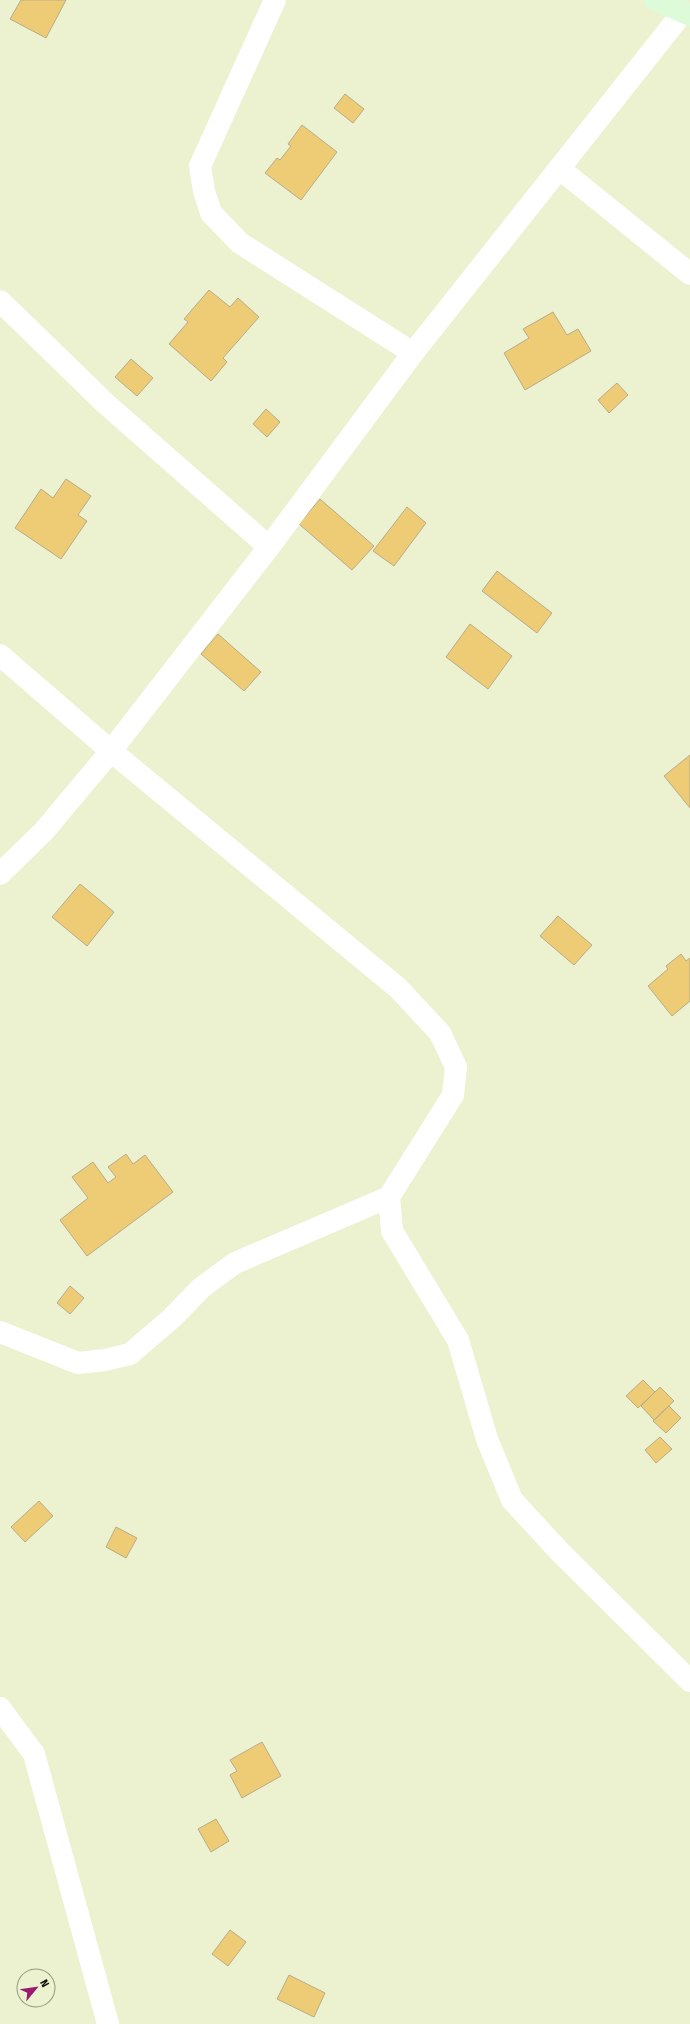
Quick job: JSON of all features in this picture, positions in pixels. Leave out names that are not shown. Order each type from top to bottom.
[{"type":"main road","points":[[655,0],[686,14]]},
{"type":"street","points":[[275,0],[200,166],[204,190],[211,213],[240,243],[413,353]]},
{"type":"street","points":[[0,874],[44,831],[111,751],[269,547],[413,353],[686,14]]},
{"type":"street","points":[[560,169],[690,274]]},
{"type":"street","points":[[0,301],[106,404],[269,547]]},
{"type":"street","points":[[0,655],[111,751],[398,988],[440,1033],[456,1067],[453,1095],[389,1197],[235,1263],[201,1288],[172,1318],[130,1354],[105,1360],[78,1363],[0,1332]]},
{"type":"street","points":[[389,1197],[392,1231],[458,1340],[487,1439],[512,1500],[560,1552],[690,1681]]},
{"type":"street","points":[[0,1708],[34,1754],[108,2024]]},
{"type":"building","points":[[21,0],[66,0],[46,38],[10,19]]},
{"type":"building","points":[[345,94],[364,109],[353,123],[334,108]]},
{"type":"building","points":[[302,125],[337,152],[301,200],[265,173],[277,158],[280,160],[291,146],[288,144]]},
{"type":"building","points":[[209,290],[230,307],[238,298],[259,317],[223,358],[227,362],[211,381],[169,344],[188,322],[184,319]]},
{"type":"building","points":[[553,312],[567,335],[578,329],[591,351],[525,390],[504,353],[529,338],[523,329]]},
{"type":"building","points":[[131,359],[153,378],[137,396],[115,377]]},
{"type":"building","points":[[617,383],[628,395],[609,413],[598,400]]},
{"type":"building","points":[[266,409],[280,422],[267,437],[253,424]]},
{"type":"building","points":[[66,479],[91,496],[78,515],[87,521],[61,559],[15,528],[41,489],[53,498]]},
{"type":"building","points":[[320,499],[374,546],[352,570],[299,524]]},
{"type":"building","points":[[407,507],[426,523],[394,566],[373,551]]},
{"type":"building","points":[[497,571],[552,613],[537,633],[482,591]]},
{"type":"building","points":[[470,624],[512,656],[488,689],[446,657]]},
{"type":"building","points":[[218,634],[261,672],[244,691],[201,654]]},
{"type":"building","points":[[690,755],[690,808],[664,776]]},
{"type":"building","points":[[80,884],[114,912],[87,946],[52,917]]},
{"type":"building","points":[[558,916],[592,945],[574,965],[540,936]]},
{"type":"building","points":[[681,954],[686,961],[690,958],[690,1001],[672,1016],[648,986],[668,969],[666,966]]},
{"type":"building","points":[[126,1154],[133,1164],[145,1155],[173,1192],[87,1256],[60,1220],[88,1198],[72,1177],[93,1162],[108,1183],[116,1177],[108,1167]]},
{"type":"building","points":[[70,1286],[84,1298],[70,1314],[57,1303]]},
{"type":"building","points":[[643,1380],[655,1392],[638,1408],[626,1396]]},
{"type":"building","points":[[660,1387],[674,1401],[654,1420],[641,1406]]},
{"type":"building","points":[[669,1406],[681,1418],[666,1433],[653,1421]]},
{"type":"building","points":[[660,1437],[672,1449],[656,1463],[645,1450]]},
{"type":"building","points":[[39,1501],[53,1516],[25,1542],[11,1527]]},
{"type":"building","points":[[116,1527],[137,1538],[126,1558],[106,1547]]},
{"type":"building","points":[[262,1742],[281,1776],[242,1798],[230,1775],[237,1771],[230,1760]]},
{"type":"building","points":[[216,1819],[229,1841],[211,1852],[198,1829]]},
{"type":"building","points":[[230,1930],[246,1942],[228,1966],[212,1954]]},
{"type":"building","points":[[289,1975],[325,1993],[314,2017],[277,1999]]}]
